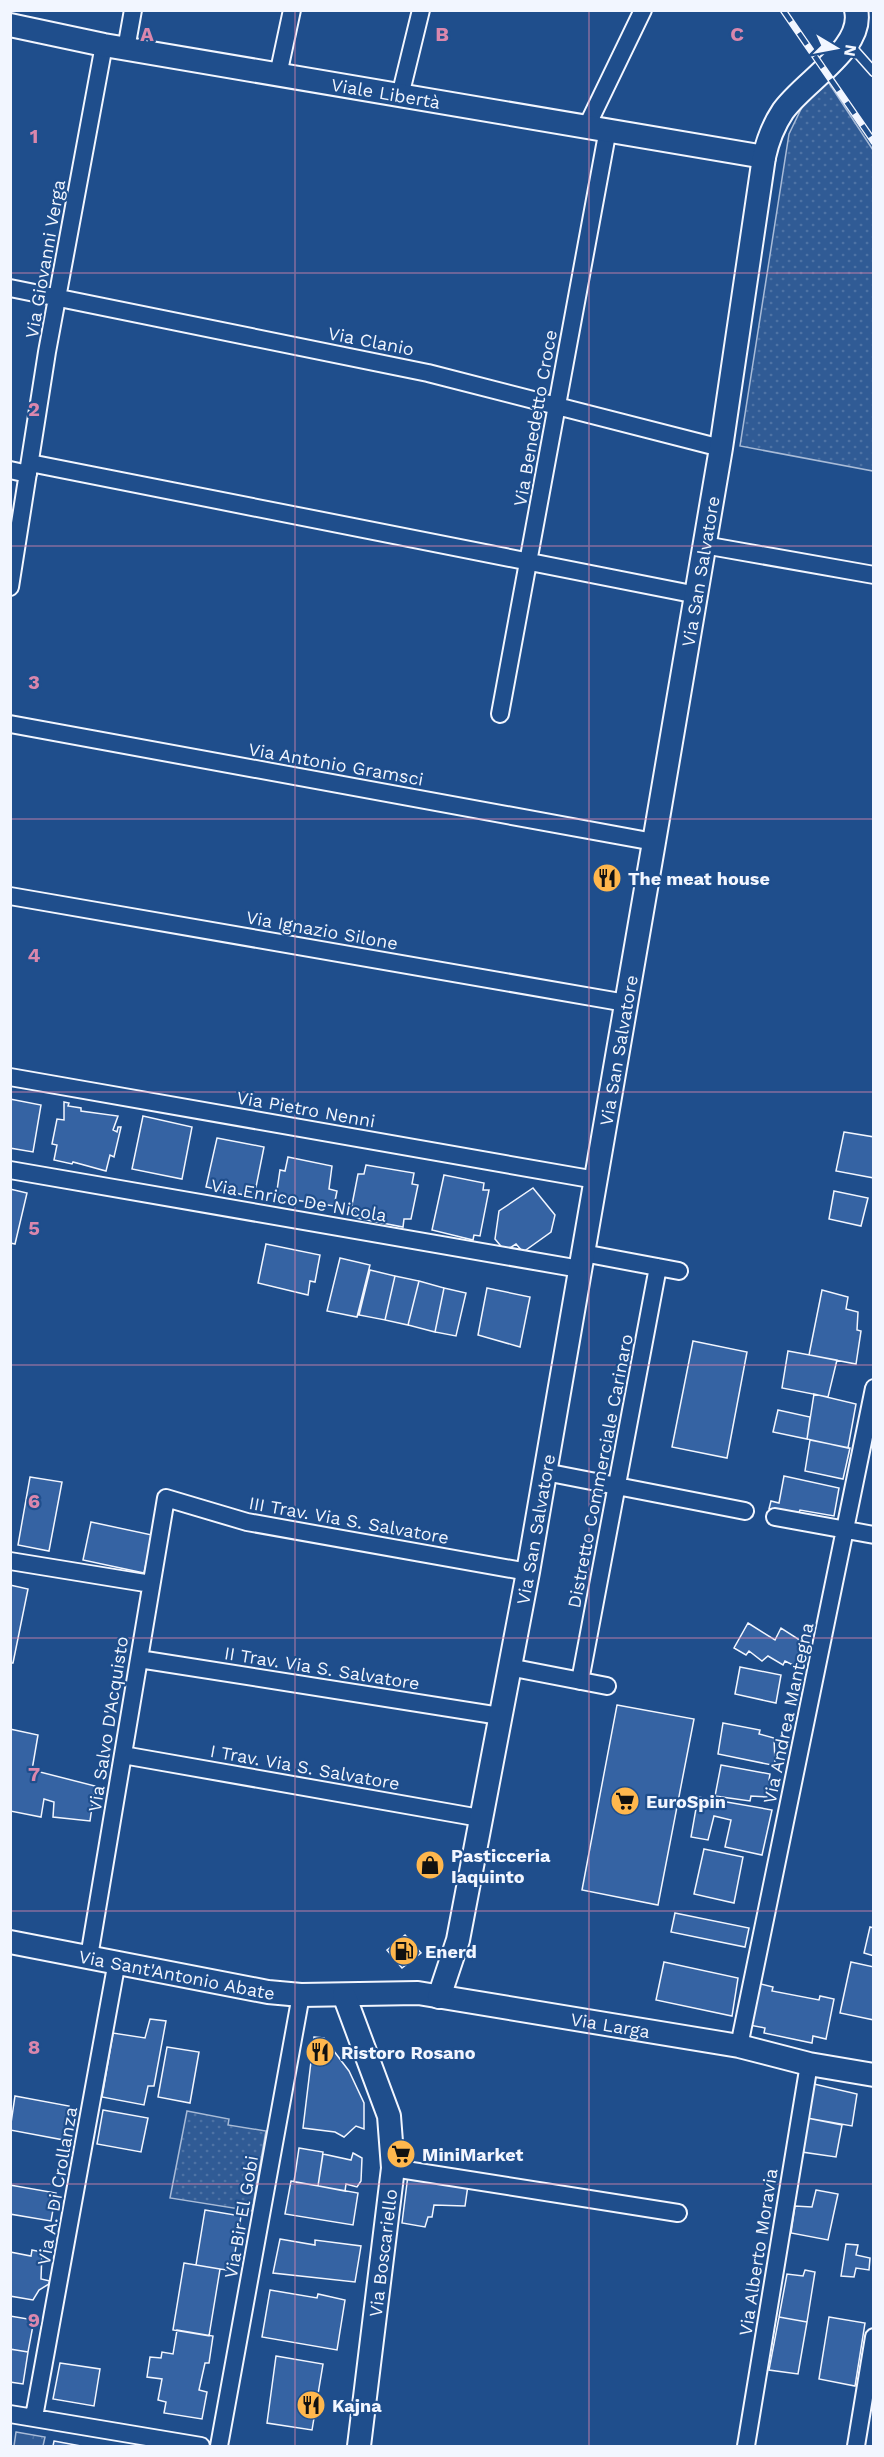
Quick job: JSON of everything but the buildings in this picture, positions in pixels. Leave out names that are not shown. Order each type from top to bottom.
[{"type":"street","name":"Via Giovanni Verga","points":[[10,587],[58,297],[115,47],[133,10]]},
{"type":"street","points":[[278,75],[292,10]]},
{"type":"street","points":[[400,96],[421,10]]},
{"type":"street","name":"Via Benedetto Croce","points":[[500,714],[557,405],[597,128],[643,10]]},
{"type":"street","points":[[849,44],[858,21],[856,10]]},
{"type":"street","name":"Viale Libertà","points":[[10,25],[115,47],[764,157]]},
{"type":"street","name":"Via San Salvatore","points":[[439,1997],[458,1940],[528,1572],[697,595],[764,157],[770,131],[784,110],[802,88],[849,44]]},
{"type":"street","name":"Via Clanio","points":[[10,288],[428,373],[721,448]]},
{"type":"street","points":[[10,470],[29,468],[529,561],[697,595]]},
{"type":"street","points":[[704,545],[873,575]]},
{"type":"street","name":"Via Antonio Gramsci","points":[[10,724],[654,842]]},
{"type":"street","name":"Via Ignazio Silone","points":[[10,896],[626,1003]]},
{"type":"street","name":"Via Pietro Nenni","points":[[10,1077],[596,1180]]},
{"type":"street","name":"Via Enrico De Nicola","points":[[10,1170],[582,1261],[658,1267],[679,1271]]},
{"type":"street","name":"Distretto Commerciale Carinaro","points":[[580,1681],[658,1267]]},
{"type":"street","name":"Via Andrea Mantegna","points":[[739,2046],[846,1530],[873,1388]]},
{"type":"street","points":[[545,1472],[745,1511]]},
{"type":"street","name":"III Trav. Via S. Salvatore","points":[[165,1498],[247,1522],[528,1572]]},
{"type":"street","name":"Via Salvo D'Acquisto","points":[[89,1957],[165,1498]]},
{"type":"street","points":[[775,1517],[873,1535]]},
{"type":"street","points":[[10,1561],[151,1584]]},
{"type":"street","name":"II Trav. Via S. Salvatore","points":[[139,1659],[500,1716]]},
{"type":"street","points":[[509,1667],[607,1686]]},
{"type":"street","name":"I Trav. Via S. Salvatore","points":[[123,1755],[480,1818]]},
{"type":"street","name":"Via San Salvatore","points":[[458,1940],[465,2000]]},
{"type":"street","name":"Via Sant'Antonio Abate","points":[[10,1942],[268,1992],[344,1995]]},
{"type":"street","name":"Via A. Di Crollanza","points":[[34,2417],[117,1961]]},
{"type":"street","name":"Via Larga","points":[[344,1995],[418,1993],[465,2000],[739,2046],[809,2064],[873,2075]]},
{"type":"street","name":"Via Bir El Gobi","points":[[219,2446],[301,1995]]},
{"type":"street","name":"Via Boscariello","points":[[344,1995],[389,2116],[393,2168],[360,2446]]},
{"type":"street","name":"Via Alberto Moravia","points":[[746,2446],[809,2064]]},
{"type":"street","points":[[393,2168],[678,2213]]},
{"type":"street","points":[[856,2446],[873,2337]]},
{"type":"street","points":[[10,2414],[201,2446]]},
{"type":"lane","points":[[849,44],[873,72]]},
{"type":"green space","points":[[825,77],[873,150],[873,471],[740,446],[789,134],[803,105]]},
{"type":"green space","points":[[187,2111],[229,2119],[228,2125],[266,2131],[252,2211],[170,2198]]},
{"type":"green space","points":[[16,2432],[45,2437],[43,2446],[14,2446]]},
{"type":"railway","points":[[783,10],[874,142]]},
{"type":"place","name":"The meat house","points":[[607,878]]},
{"type":"place","name":"EuroSpin","points":[[625,1801]]},
{"type":"place","name":"Pasticceria Iaquinto","points":[[430,1865]]},
{"type":"place","name":"Enerd","points":[[404,1951]]},
{"type":"place","name":"Ristoro Rosano","points":[[320,2052]]},
{"type":"place","name":"MiniMarket","points":[[401,2154]]},
{"type":"place","name":"Kajna","points":[[311,2405]]}]
